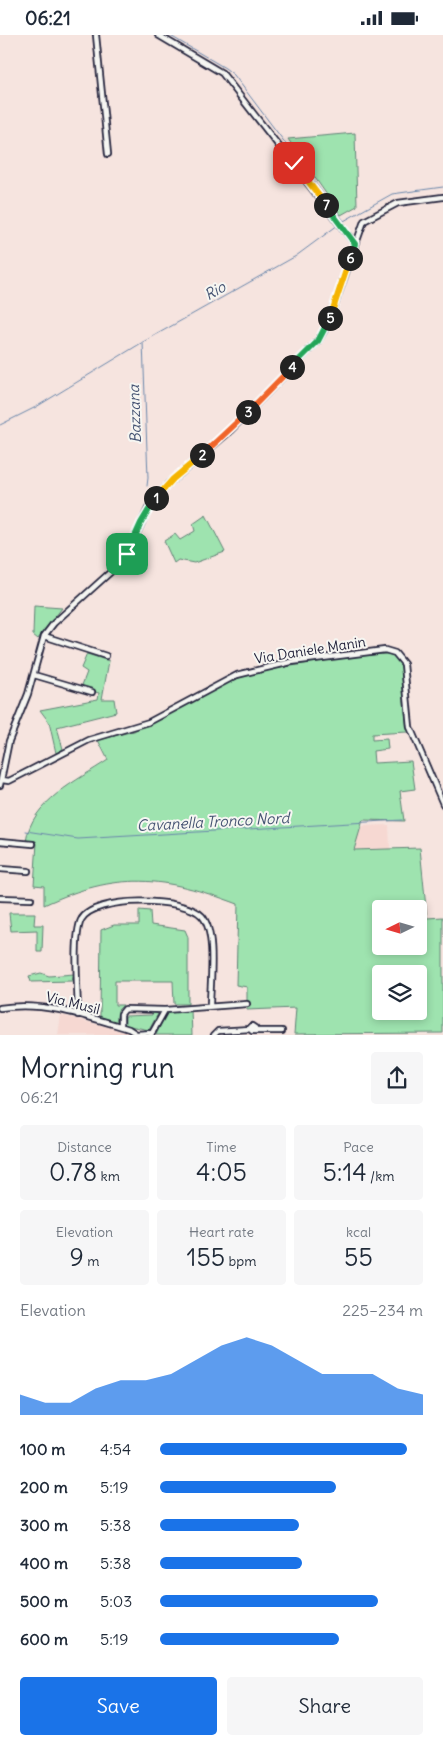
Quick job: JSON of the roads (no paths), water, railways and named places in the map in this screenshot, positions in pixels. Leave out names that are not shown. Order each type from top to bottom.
[{"type":"street","points":[[96,35],[108,154]]},
{"type":"street","points":[[158,35],[222,73],[355,244]]},
{"type":"street","points":[[1,783],[9,741],[34,675],[44,636],[59,618],[125,559],[148,509],[168,484],[227,434],[318,341],[328,325],[364,221],[398,203],[443,197]]},
{"type":"street","points":[[44,636],[106,656]]},
{"type":"street","name":"Via Daniele Manin","points":[[1,783],[9,781],[89,740],[149,722],[218,683],[237,675],[291,662],[385,650],[395,653],[404,664],[410,727],[443,805]]},
{"type":"street","points":[[34,675],[92,692]]},
{"type":"street","points":[[0,841],[32,844]]},
{"type":"street","points":[[0,869],[28,871]]},
{"type":"street","points":[[0,898],[32,899]]},
{"type":"street","points":[[78,1015],[78,940],[81,921],[89,910],[128,903],[176,905],[191,909],[202,916],[210,934],[210,1006]]},
{"type":"street","points":[[121,1026],[121,1014],[125,1009],[164,1010],[247,1004]]},
{"type":"street","name":"Via Musil","points":[[0,1008],[39,1005],[121,1026],[137,1035]]},
{"type":"street","points":[[137,1035],[152,1034],[164,1010]]},
{"type":"street","points":[[214,1035],[218,1031],[282,1031]]},
{"type":"waterway","points":[[169,35],[234,75],[344,221]]},
{"type":"waterway","name":"Rio","points":[[342,222],[392,194],[443,187]]},
{"type":"waterway","name":"Rio","points":[[0,425],[36,407],[143,342],[296,256],[338,225]]},
{"type":"waterway","name":"Bazzana","points":[[143,342],[147,486]]},
{"type":"waterway","name":"Cavanella Tronco Nord","points":[[26,831],[78,839],[402,820]]}]
